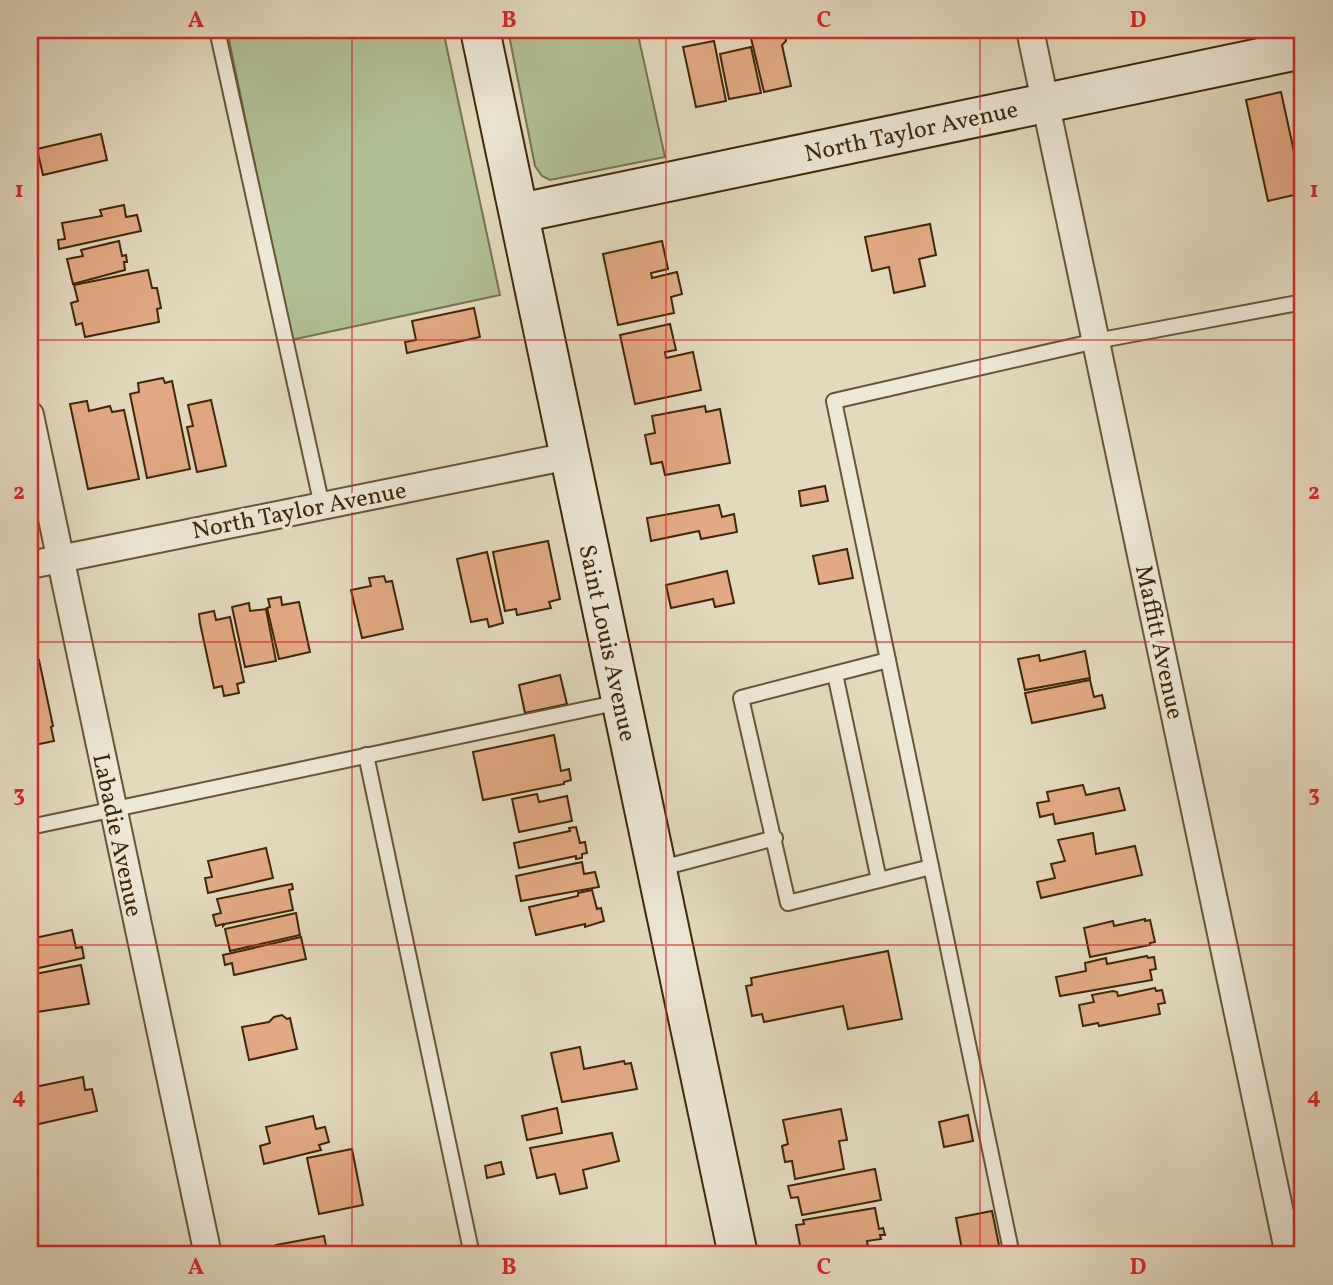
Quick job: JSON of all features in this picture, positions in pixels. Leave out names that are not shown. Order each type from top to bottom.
[{"type":"street","name":"Saint Louis Avenue","points":[[480,30],[738,1255]]},
{"type":"street","name":"Maffitt Avenue","points":[[1030,30],[1289,1255]]},
{"type":"street","name":"North Taylor Avenue","points":[[520,213],[1303,49]]},
{"type":"street","name":"Labadie Avenue","points":[[30,415],[208,1255]]},
{"type":"street","name":"North Taylor Avenue","points":[[30,565],[569,456]]},
{"type":"lane","points":[[217,30],[322,506]]},
{"type":"lane","points":[[1012,1255],[834,401],[1096,341],[1303,302]]},
{"type":"lane","points":[[888,660],[741,698],[789,902],[931,867]]},
{"type":"lane","points":[[835,674],[878,880]]},
{"type":"lane","points":[[30,827],[621,702]]},
{"type":"lane","points":[[366,755],[472,1255]]},
{"type":"lane","points":[[656,869],[775,838]]},
{"type":"green space","points":[[227,30],[443,30],[500,295],[291,340]]},
{"type":"green space","points":[[508,30],[637,30],[665,157],[550,180],[542,176],[535,166]]},
{"type":"building","points":[[749,30],[784,30],[786,41],[782,45],[791,86],[764,92]]},
{"type":"building","points":[[714,41],[726,101],[696,107],[683,47]]},
{"type":"building","points":[[751,47],[761,93],[729,99],[720,54]]},
{"type":"building","points":[[1281,92],[1303,193],[1268,201],[1246,100]]},
{"type":"building","points":[[101,134],[107,160],[43,175],[37,149]]},
{"type":"building","points":[[124,205],[126,217],[137,215],[141,231],[59,249],[58,240],[65,239],[62,223],[102,216],[100,210]]},
{"type":"building","points":[[930,224],[936,255],[919,259],[925,286],[894,293],[889,267],[872,271],[865,237]]},
{"type":"building","points":[[119,241],[122,256],[126,255],[125,270],[73,284],[67,259],[83,256],[81,250]]},
{"type":"building","points":[[662,241],[668,269],[651,273],[652,278],[677,272],[682,294],[671,297],[674,313],[618,325],[603,254]]},
{"type":"building","points":[[148,270],[152,288],[157,288],[161,308],[157,309],[159,322],[85,337],[82,323],[76,325],[71,303],[78,301],[74,285]]},
{"type":"building","points":[[474,308],[480,337],[407,353],[405,342],[416,340],[412,321]]},
{"type":"building","points":[[670,324],[676,350],[665,352],[666,358],[693,352],[701,390],[635,404],[620,335]]},
{"type":"building","points":[[163,378],[165,383],[172,381],[190,469],[147,478],[130,394],[139,392],[138,383]]},
{"type":"building","points":[[211,400],[226,466],[197,472],[187,427],[193,426],[188,405]]},
{"type":"building","points":[[87,401],[89,411],[110,406],[112,412],[124,410],[139,479],[88,489],[70,404]]},
{"type":"building","points":[[705,406],[706,412],[720,409],[730,463],[665,475],[662,462],[651,464],[645,435],[655,433],[652,416]]},
{"type":"building","points":[[825,486],[828,501],[801,506],[799,491]]},
{"type":"building","points":[[719,505],[722,517],[734,514],[737,532],[701,539],[699,531],[651,541],[647,518]]},
{"type":"building","points":[[548,541],[560,599],[549,602],[551,608],[517,615],[516,609],[505,611],[493,552]]},
{"type":"building","points":[[847,549],[853,578],[819,584],[813,556]]},
{"type":"building","points":[[487,552],[503,623],[489,627],[487,619],[471,622],[457,559]]},
{"type":"building","points":[[727,571],[734,603],[715,607],[713,599],[671,608],[666,585]]},
{"type":"building","points":[[384,576],[386,582],[392,581],[403,629],[362,638],[351,590],[371,586],[369,578]]},
{"type":"building","points":[[281,597],[282,605],[299,602],[310,652],[279,659],[267,608],[270,607],[268,599]]},
{"type":"building","points":[[249,603],[250,611],[266,609],[276,661],[245,667],[232,607]]},
{"type":"building","points":[[214,611],[216,620],[230,617],[244,682],[237,684],[239,693],[224,696],[222,686],[214,688],[199,614]]},
{"type":"building","points":[[1085,651],[1090,678],[1025,690],[1018,659],[1039,655],[1040,661]]},
{"type":"building","points":[[34,656],[35,661],[39,660],[54,741],[30,746],[30,657]]},
{"type":"building","points":[[560,675],[567,704],[525,713],[519,685]]},
{"type":"building","points":[[1090,680],[1094,697],[1102,695],[1105,708],[1032,723],[1025,693]]},
{"type":"building","points":[[554,735],[561,771],[569,769],[571,780],[564,784],[483,800],[473,752]]},
{"type":"building","points":[[1083,785],[1086,795],[1119,788],[1125,810],[1055,824],[1053,814],[1040,817],[1037,803],[1049,801],[1047,792]]},
{"type":"building","points":[[537,794],[539,802],[567,796],[572,821],[519,832],[512,799]]},
{"type":"building","points":[[576,827],[580,843],[585,842],[587,853],[582,854],[582,858],[576,859],[576,856],[519,868],[514,843],[570,831],[569,828]]},
{"type":"building","points":[[1093,833],[1096,854],[1135,846],[1142,875],[1041,898],[1037,882],[1055,878],[1051,864],[1065,861],[1058,840]]},
{"type":"building","points":[[266,848],[273,878],[208,893],[205,878],[212,877],[208,861]]},
{"type":"building","points":[[582,862],[584,874],[595,872],[599,887],[521,901],[516,876]]},
{"type":"building","points":[[292,884],[293,889],[289,890],[293,910],[216,926],[213,915],[221,913],[217,899]]},
{"type":"building","points":[[592,890],[597,909],[601,908],[604,921],[536,935],[529,907],[578,896],[578,893]]},
{"type":"building","points":[[296,913],[300,935],[230,951],[225,929]]},
{"type":"building","points":[[1150,920],[1155,942],[1090,957],[1084,928],[1113,921],[1114,926]]},
{"type":"building","points":[[72,930],[76,948],[82,947],[84,958],[30,970],[30,939]]},
{"type":"building","points":[[301,937],[306,959],[234,975],[232,963],[225,965],[223,955]]},
{"type":"building","points":[[888,951],[902,1019],[848,1029],[843,1006],[764,1022],[762,1014],[752,1016],[746,986],[752,985],[751,978]]},
{"type":"building","points":[[1154,957],[1156,969],[1150,970],[1152,980],[1060,996],[1056,977],[1086,971],[1085,963],[1106,958],[1107,964]]},
{"type":"building","points":[[81,965],[89,1004],[30,1013],[30,975]]},
{"type":"building","points":[[1155,988],[1156,991],[1162,990],[1165,1003],[1158,1004],[1160,1014],[1099,1026],[1098,1023],[1083,1026],[1079,1005],[1094,1002],[1092,995],[1113,991],[1117,992],[1118,996]]},
{"type":"building","points":[[282,1015],[290,1018],[297,1049],[249,1060],[242,1027],[269,1022]]},
{"type":"building","points":[[580,1047],[584,1069],[624,1061],[625,1064],[631,1063],[637,1089],[562,1102],[551,1053]]},
{"type":"building","points":[[83,1077],[85,1090],[92,1089],[97,1111],[30,1126],[30,1088]]},
{"type":"building","points":[[557,1108],[562,1133],[527,1140],[522,1116]]},
{"type":"building","points":[[841,1109],[847,1140],[839,1141],[844,1169],[795,1179],[792,1161],[785,1162],[782,1146],[788,1144],[783,1120]]},
{"type":"building","points":[[968,1115],[973,1141],[944,1147],[939,1122]]},
{"type":"building","points":[[313,1116],[316,1129],[325,1127],[329,1142],[319,1145],[321,1150],[264,1164],[260,1146],[270,1143],[266,1127]]},
{"type":"building","points":[[612,1133],[619,1161],[583,1170],[587,1188],[560,1194],[555,1174],[537,1178],[530,1148]]},
{"type":"building","points":[[352,1149],[363,1205],[319,1214],[307,1158]]},
{"type":"building","points":[[501,1162],[504,1174],[487,1178],[485,1166]]},
{"type":"building","points":[[875,1169],[881,1200],[802,1215],[798,1197],[791,1198],[788,1186]]},
{"type":"building","points":[[875,1208],[879,1229],[883,1228],[885,1235],[880,1235],[881,1239],[867,1241],[869,1253],[802,1255],[796,1225],[804,1224],[803,1220]]},
{"type":"building","points":[[992,1211],[1001,1255],[963,1255],[956,1218]]},
{"type":"building","points":[[324,1236],[328,1255],[278,1255],[276,1245]]}]
